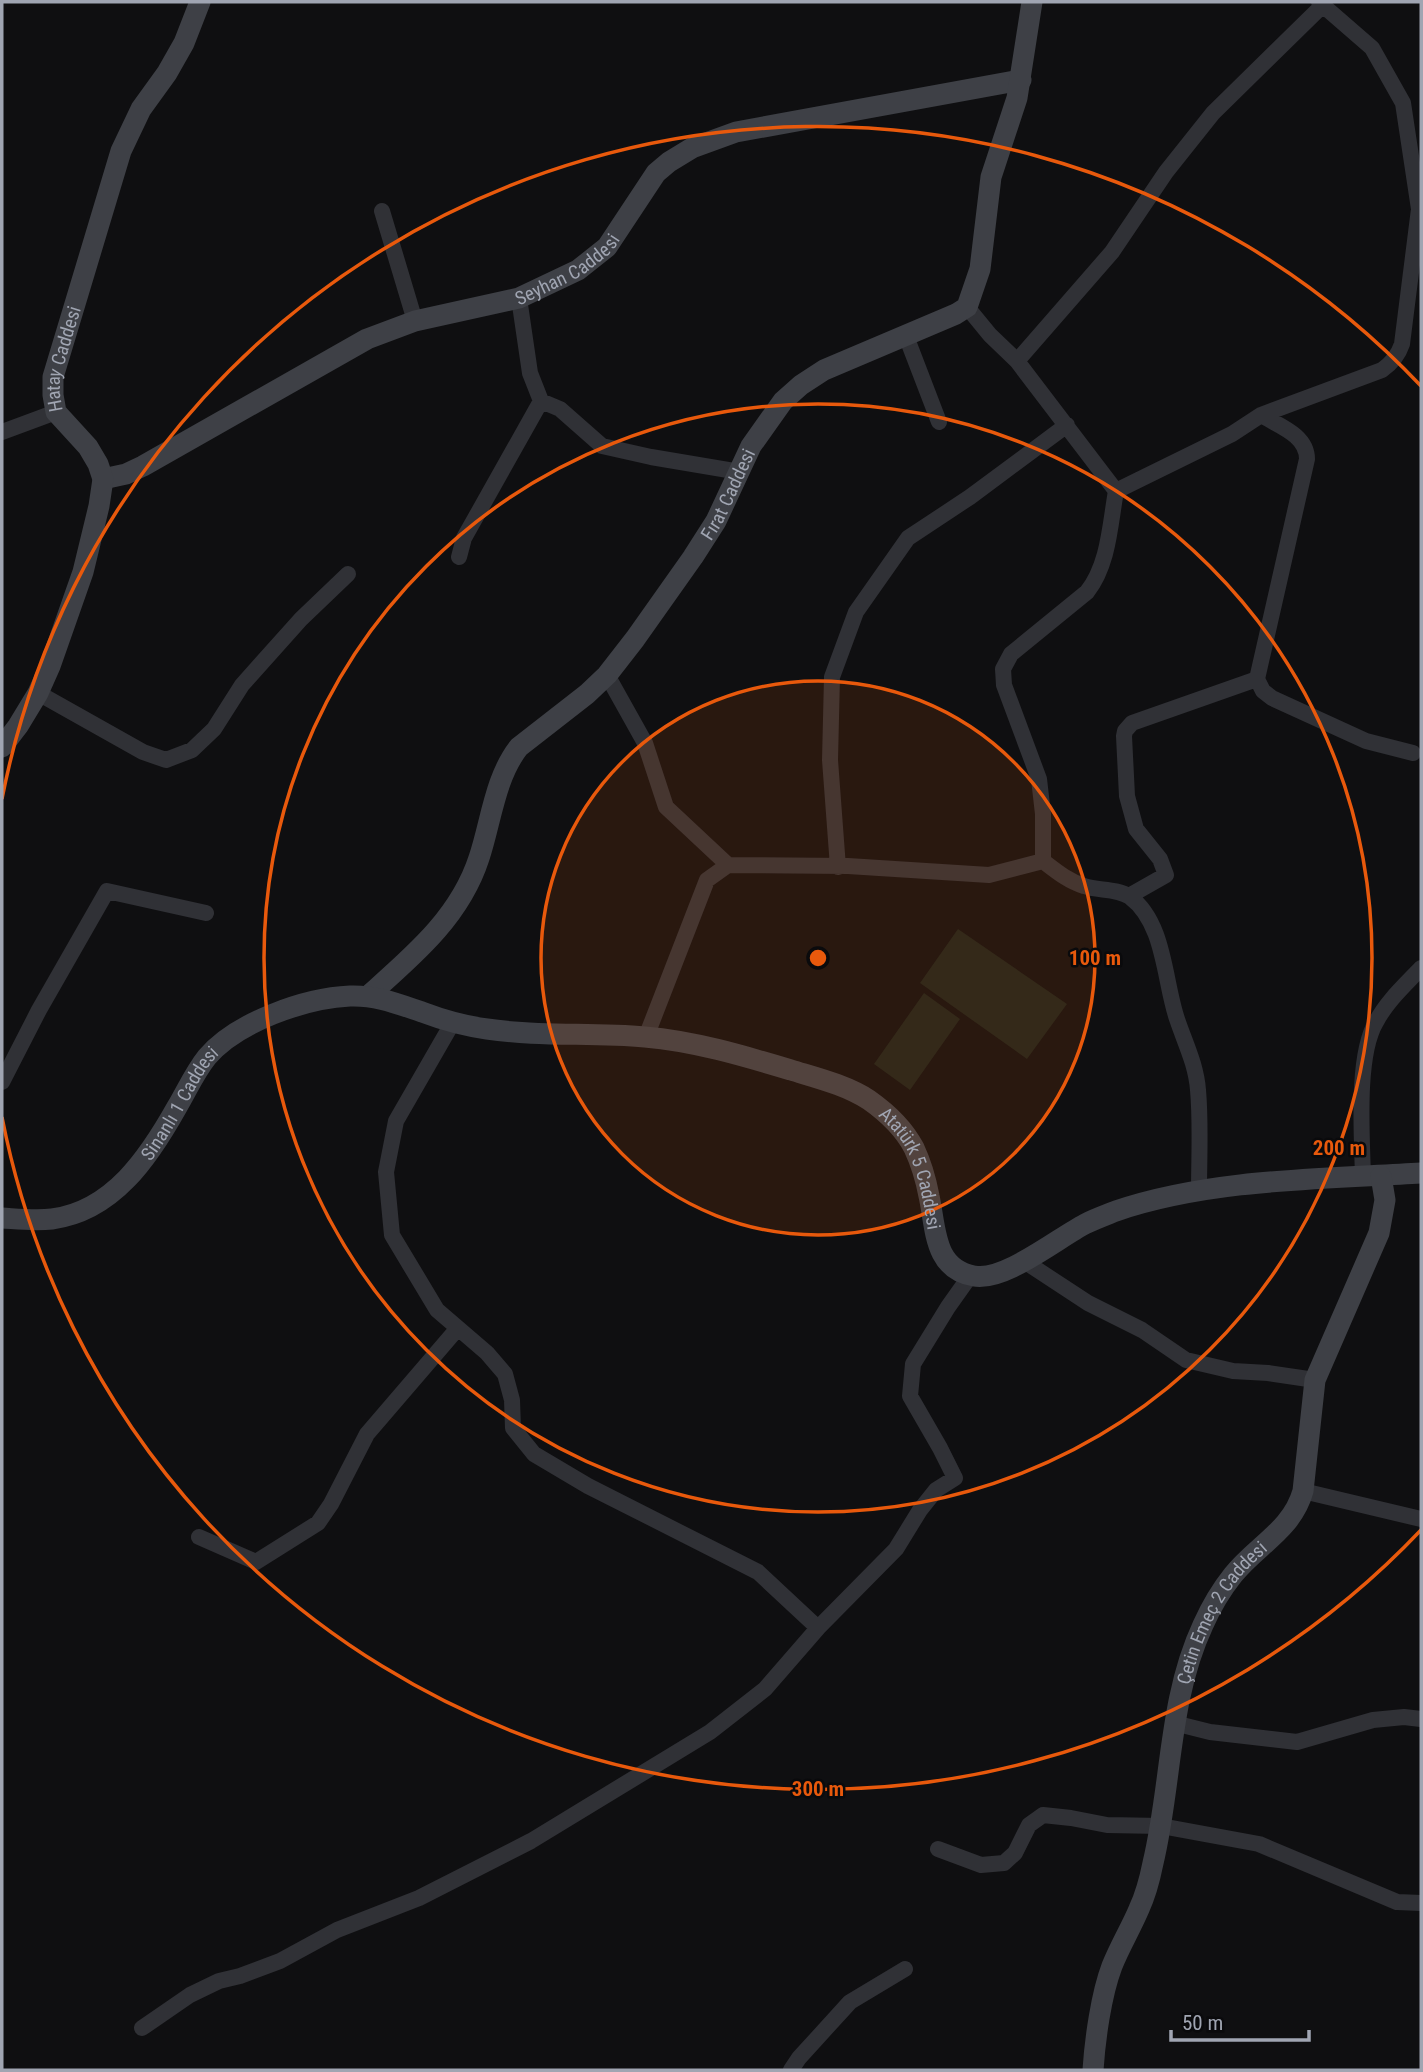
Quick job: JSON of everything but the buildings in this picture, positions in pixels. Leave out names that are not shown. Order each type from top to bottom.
[{"type":"street","name":"Hatay Caddesi","points":[[103,479],[88,447],[56,412],[53,377],[121,151],[141,109],[167,73],[184,43],[200,2]]},
{"type":"street","points":[[1032,2],[1014,114],[991,177],[979,269],[967,307],[990,335],[1017,361],[1116,491],[1102,564],[1094,583],[1087,592],[1011,654],[1003,669],[1004,685],[1039,779],[1043,804],[1043,861]]},
{"type":"street","points":[[1017,361],[1112,252],[1166,172],[1213,113],[1321,4],[1372,48],[1403,103],[1419,209],[1399,354],[1382,370],[1261,415],[1232,434],[1116,491]]},
{"type":"street","name":"Seyhan Caddesi","points":[[103,479],[126,474],[143,466],[367,339],[415,321],[519,298],[559,280],[595,258],[607,247],[656,173],[692,148],[736,132],[1021,80]]},
{"type":"street","points":[[382,211],[415,321]]},
{"type":"street","points":[[519,298],[530,373],[541,401],[560,409],[602,446],[740,472]]},
{"type":"street","name":"Fırat Caddesi","points":[[368,996],[445,922],[467,887],[479,860],[510,758],[519,747],[607,675],[693,558],[716,520],[751,446],[783,401],[824,370],[967,307]]},
{"type":"street","points":[[906,336],[939,422]]},
{"type":"street","points":[[459,556],[464,538],[541,401]]},
{"type":"street","points":[[2,432],[56,412]]},
{"type":"street","points":[[1261,415],[1300,439],[1307,451],[1307,460],[1257,679],[1263,691],[1272,698],[1366,741],[1413,753]]},
{"type":"street","points":[[838,867],[830,760],[832,677],[856,612],[908,538],[963,502],[1067,425]]},
{"type":"street","points":[[2,747],[38,693],[50,666],[83,572],[103,479]]},
{"type":"street","points":[[38,693],[143,752],[166,760],[192,750],[214,729],[242,685],[301,619],[348,574]]},
{"type":"street","points":[[607,675],[645,743],[666,807],[728,865]]},
{"type":"street","points":[[1129,896],[1166,876],[1160,859],[1136,829],[1127,796],[1125,731],[1132,723],[1257,679]]},
{"type":"street","points":[[646,1037],[708,880],[728,865],[838,867],[989,875],[1043,861]]},
{"type":"street","points":[[1043,861],[1061,875],[1085,887],[1129,896],[1140,908],[1157,939],[1177,1018],[1192,1056],[1198,1090],[1199,1191]]},
{"type":"street","points":[[2,1082],[39,1010],[107,891],[206,913]]},
{"type":"street","points":[[1372,1176],[1362,1083],[1370,1033],[1383,1010],[1421,968]]},
{"type":"street","name":"Sinanlı 1 Caddesi","points":[[2,1218],[34,1220],[65,1216],[104,1198],[122,1185],[155,1145],[206,1058],[238,1031],[302,1005],[345,996],[368,996]]},
{"type":"street","name":"Atatürk 5 Caddesi","points":[[368,996],[396,1002],[453,1022],[487,1029],[646,1037],[707,1047],[844,1087],[867,1099],[903,1131],[914,1148],[929,1196],[940,1250],[954,1267],[970,1276]]},
{"type":"street","points":[[453,1022],[396,1121],[386,1172],[392,1235],[437,1310],[487,1353],[505,1374],[512,1400],[513,1427],[534,1454],[588,1486],[758,1572],[818,1628]]},
{"type":"street","points":[[142,2028],[200,1990],[280,1961],[337,1930],[419,1898],[543,1834],[710,1732],[765,1689],[818,1628],[896,1549],[936,1490],[955,1478],[910,1396],[913,1364],[970,1276],[996,1274],[1024,1261],[1089,1222],[1157,1198],[1282,1182],[1421,1173]]},
{"type":"street","name":"Çetin Emeç 2 Caddesi","points":[[1093,2070],[1105,1986],[1147,1887],[1161,1826],[1174,1723],[1192,1653],[1215,1601],[1233,1575],[1286,1524],[1299,1504],[1303,1491],[1315,1380],[1379,1233],[1385,1200],[1372,1176]]},
{"type":"street","points":[[1024,1261],[1088,1303],[1142,1330],[1186,1360],[1233,1371],[1315,1380]]},
{"type":"street","points":[[199,1537],[256,1562],[318,1523],[331,1504],[367,1434],[458,1328]]},
{"type":"street","points":[[1303,1491],[1421,1519]]},
{"type":"street","points":[[1174,1723],[1210,1732],[1297,1742],[1373,1720],[1404,1717],[1421,1719]]},
{"type":"street","points":[[938,1849],[981,1866],[1004,1863],[1015,1853],[1029,1825],[1043,1815],[1107,1825],[1161,1826],[1259,1844],[1397,1902],[1421,1903]]},
{"type":"street","points":[[792,2070],[850,2002],[905,1969]]},
{"type":"shaded area","points":[[958,929],[1067,1004],[1027,1059],[920,983]]},
{"type":"shaded area","points":[[924,993],[960,1019],[910,1090],[874,1064]]}]
